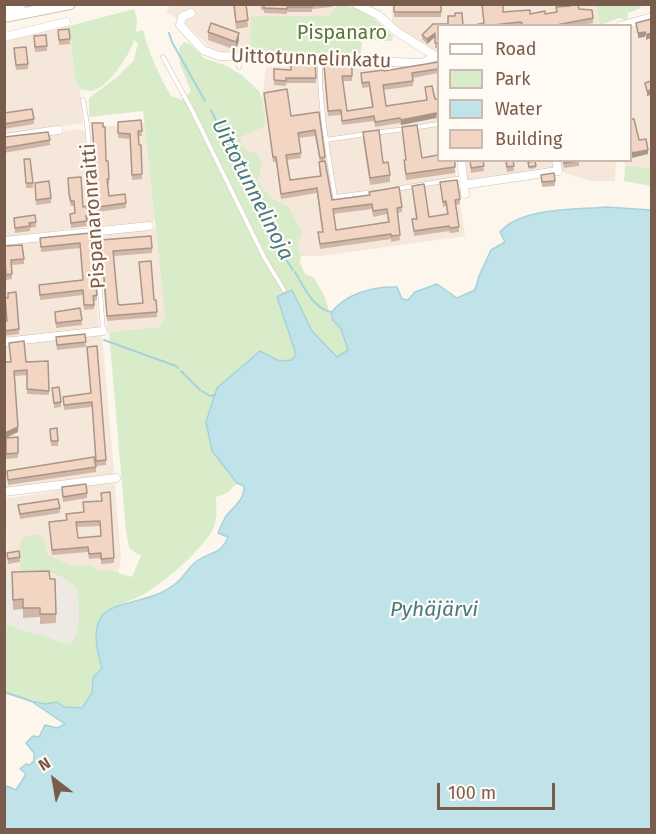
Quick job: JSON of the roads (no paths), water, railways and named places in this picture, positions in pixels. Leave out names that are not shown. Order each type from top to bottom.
[{"type":"main road","points":[[4,8],[21,4]]},
{"type":"main road","points":[[4,17],[69,4]]},
{"type":"street","points":[[356,4],[378,15],[397,32],[437,57]]},
{"type":"street","name":"Uittotunnelinkatu","points":[[191,13],[182,17],[180,26],[203,50],[240,62],[320,60],[423,63],[437,57]]},
{"type":"street","points":[[627,24],[651,17]]},
{"type":"street","points":[[4,37],[66,22]]},
{"type":"street","points":[[4,138],[57,130]]},
{"type":"street","points":[[460,162],[465,194]]},
{"type":"street","points":[[463,181],[558,171],[556,162]]},
{"type":"street","points":[[4,241],[149,226]]},
{"type":"street","points":[[4,342],[103,331]]},
{"type":"street","points":[[4,492],[116,478]]},
{"type":"lane","points":[[163,57],[192,110],[264,257],[284,290]]},
{"type":"lane","points":[[320,60],[320,88],[335,197],[375,192]]},
{"type":"lane","name":"Pispanaronraitti","points":[[84,100],[103,331]]},
{"type":"lane","points":[[326,140],[437,124]]},
{"type":"lane","points":[[394,189],[463,181]]},
{"type":"water","name":"Pyhäjärvi","points":[[606,207],[651,210],[651,829],[5,829],[5,789],[7,786],[16,790],[26,774],[20,769],[34,761],[34,753],[26,743],[33,736],[39,737],[45,725],[57,728],[65,724],[31,701],[45,704],[57,702],[64,707],[82,708],[92,693],[93,678],[102,668],[96,642],[97,625],[104,614],[114,607],[160,593],[178,582],[197,561],[219,550],[225,543],[228,537],[218,533],[226,517],[241,499],[244,486],[237,483],[212,451],[206,422],[217,388],[260,351],[279,361],[292,360],[296,354],[277,297],[292,290],[312,331],[337,357],[348,350],[341,329],[333,320],[331,313],[352,296],[379,288],[397,287],[402,299],[408,300],[415,292],[437,284],[457,298],[475,290],[491,250],[505,242],[500,232],[509,224],[521,218],[550,211]]},
{"type":"waterway","name":"Uittotunnelinoja","points":[[169,33],[205,101]]},
{"type":"waterway","name":"Uittotunnelinoja","points":[[211,110],[278,247],[293,270]]},
{"type":"waterway","name":"Uittotunnelinoja","points":[[295,272],[314,302],[331,312]]},
{"type":"waterway","points":[[104,340],[178,368]]},
{"type":"waterway","points":[[181,371],[200,390]]},
{"type":"waterway","points":[[202,391],[210,396],[215,395]]},
{"type":"waterway","points":[[4,692],[31,701]]},
{"type":"park label","name":"Pispanaro","points":[[342,33]]}]
